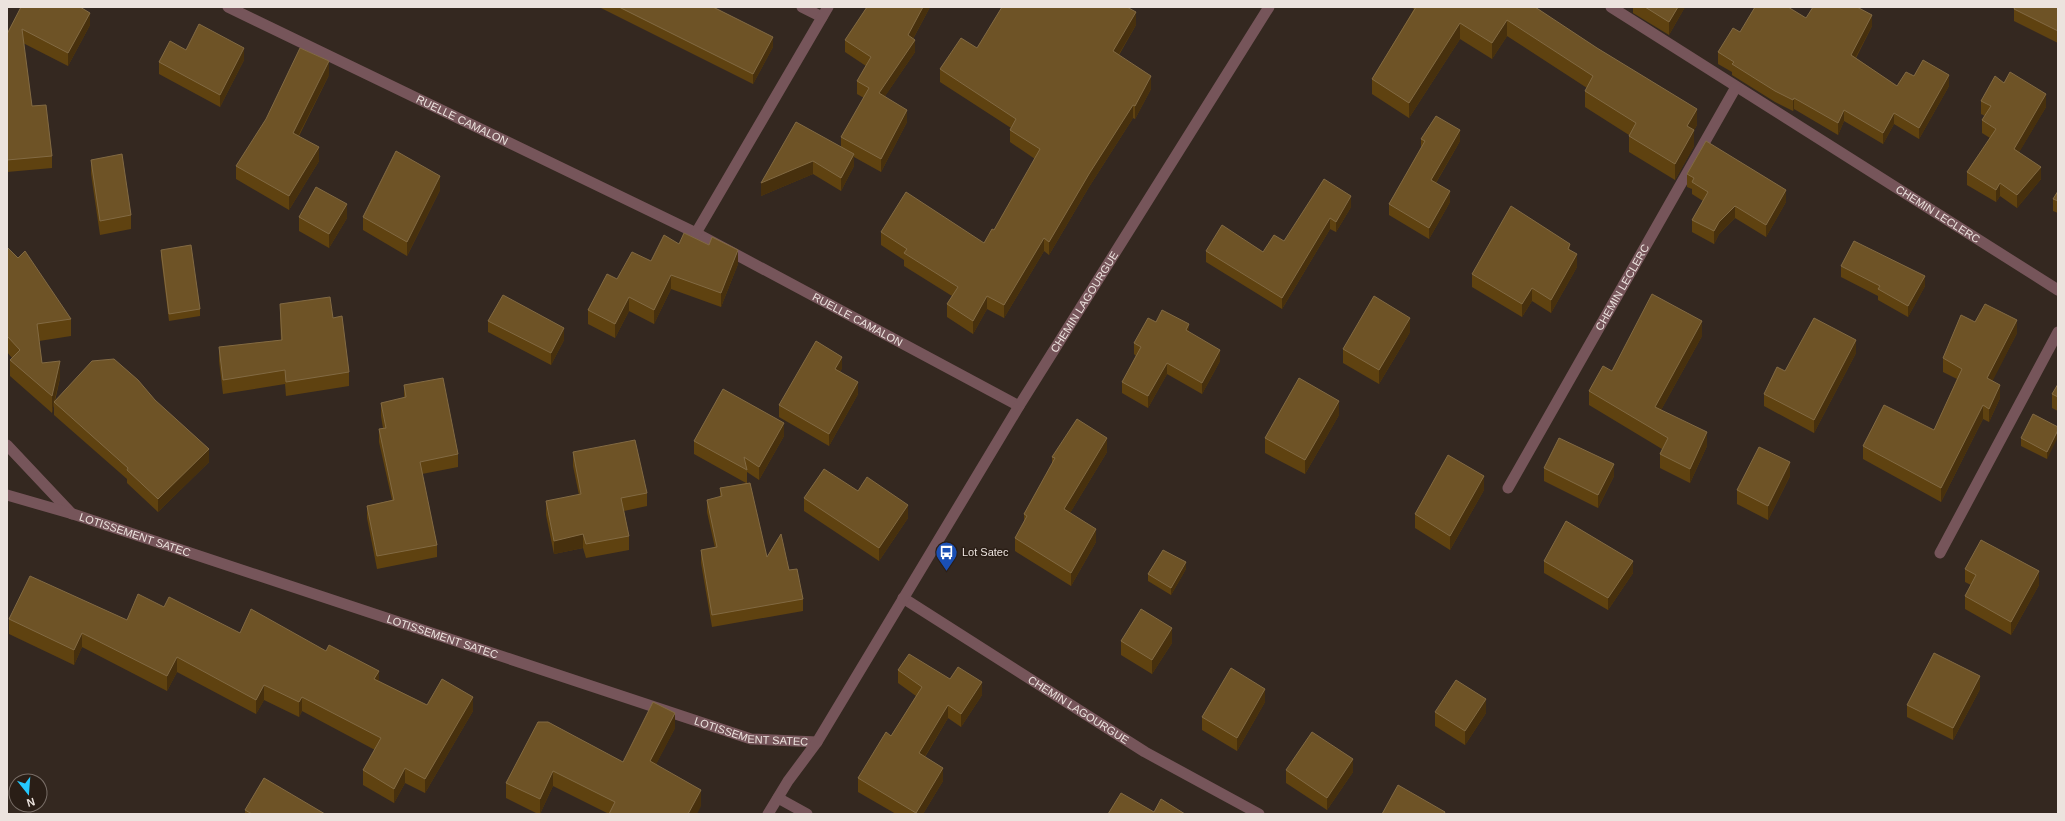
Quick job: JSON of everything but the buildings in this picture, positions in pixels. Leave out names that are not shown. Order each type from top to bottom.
[{"type":"street","name":"RUELLE CAMALON","points":[[228,7],[696,233],[1019,406]]},
{"type":"street","points":[[696,233],[825,12],[802,7]]},
{"type":"street","name":"CHEMIN LAGOURGUE","points":[[768,814],[816,742],[1019,406],[1269,7]]},
{"type":"street","name":"CHEMIN LECLERC","points":[[1611,7],[2058,290]]},
{"type":"street","name":"CHEMIN LECLERC","points":[[1508,488],[1736,87]]},
{"type":"street","points":[[1940,553],[2058,332]]},
{"type":"street","name":"LOTISSEMENT SATEC","points":[[7,445],[73,514]]},
{"type":"street","name":"LOTISSEMENT SATEC","points":[[7,495],[73,514],[751,738],[816,742]]},
{"type":"street","name":"CHEMIN LAGOURGUE","points":[[903,598],[1145,752],[1258,814]]},
{"type":"street","points":[[778,798],[807,814]]},
{"type":"place","name":"Lot Satec","points":[[947,572]]}]
